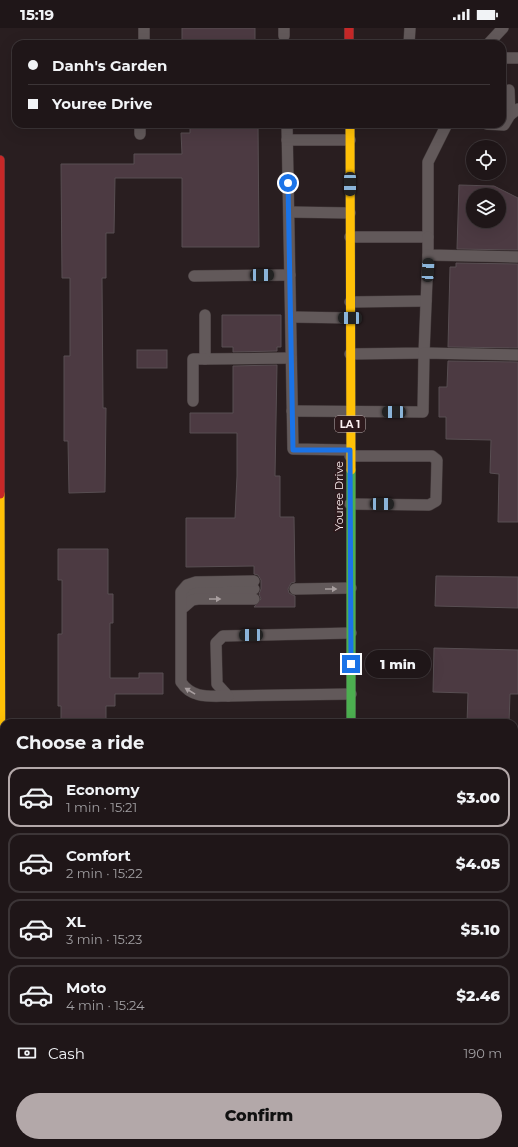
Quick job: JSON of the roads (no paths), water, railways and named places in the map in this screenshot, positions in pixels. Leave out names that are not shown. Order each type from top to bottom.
[{"type":"street","points":[[349,28],[349,40]]},
{"type":"street","name":"Youree Drive","points":[[350,128],[351,719]]},
{"type":"street","points":[[0,160],[0,956]]},
{"type":"lane","points":[[144,28],[144,40]]},
{"type":"lane","points":[[409,40],[410,28]]},
{"type":"lane","points":[[492,40],[503,28]]},
{"type":"lane","points":[[506,93],[516,113]]},
{"type":"lane","points":[[506,104],[516,113]]},
{"type":"lane","points":[[506,123],[516,113]]},
{"type":"lane","points":[[287,128],[293,450],[432,456],[437,460],[436,501],[429,505],[350,504]]},
{"type":"lane","points":[[292,411],[423,412],[428,255],[428,162],[445,128]]},
{"type":"lane","points":[[287,140],[350,140]]},
{"type":"lane","points":[[288,212],[350,212]]},
{"type":"lane","points":[[350,237],[428,237]]},
{"type":"lane","points":[[428,255],[518,257]]},
{"type":"lane","points":[[194,276],[290,275]]},
{"type":"lane","points":[[350,302],[426,301]]},
{"type":"lane","points":[[205,316],[205,359]]},
{"type":"lane","points":[[291,317],[350,318]]},
{"type":"lane","points":[[350,354],[424,353],[518,355]]},
{"type":"lane","points":[[193,401],[193,359],[291,358]]},
{"type":"lane","points":[[181,610],[192,600],[198,598],[254,590],[196,582],[187,585],[181,592],[180,682],[191,693],[199,696],[351,694]]},
{"type":"lane","points":[[312,589],[295,589],[351,588]]},
{"type":"lane","points":[[228,696],[218,684],[216,643],[223,636],[351,633]]}]
